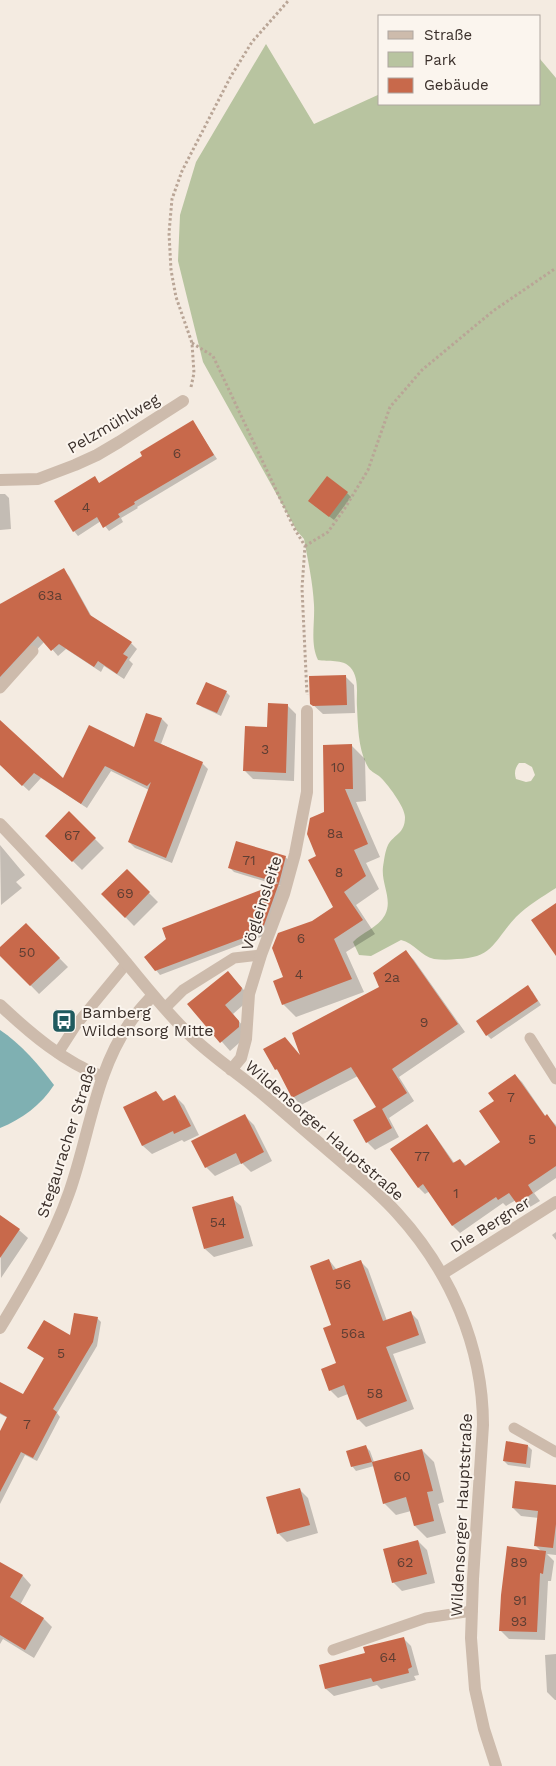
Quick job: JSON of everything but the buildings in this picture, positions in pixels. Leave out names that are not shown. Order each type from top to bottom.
[{"type":"street","name":"Pelzmühlweg","points":[[0,480],[38,479],[75,465],[119,442],[183,401]]},
{"type":"street","name":"Vögleinsleite","points":[[231,1070],[240,1058],[246,1039],[249,994],[261,955],[284,894],[295,854],[307,792],[308,711]]},
{"type":"street","name":"Wildensorger Hauptstraße","points":[[0,824],[191,1036],[265,1096],[377,1192],[420,1241],[455,1298],[473,1346],[480,1377],[483,1405],[471,1638],[475,1689],[484,1730],[496,1766]]},
{"type":"street","name":"Stegauracher Straße","points":[[0,1328],[36,1266],[59,1219],[70,1190],[103,1077],[114,1050],[128,1024],[153,995]]},
{"type":"street","points":[[0,1006],[22,1026],[72,1063],[103,1077]]},
{"type":"street","name":"Die Bergner","points":[[442,1274],[556,1202]]},
{"type":"lane","points":[[0,688],[34,651]]},
{"type":"lane","points":[[165,1008],[183,990],[234,958],[261,955]]},
{"type":"lane","points":[[58,1053],[76,1025],[127,963]]},
{"type":"lane","points":[[530,1038],[556,1079]]},
{"type":"lane","points":[[514,1428],[556,1452]]},
{"type":"lane","points":[[333,1650],[426,1618],[472,1611]]},
{"type":"path","points":[[183,401],[192,385],[194,373],[192,343],[176,297],[171,270],[169,233],[172,199],[182,171],[231,76],[252,42],[289,0]]},
{"type":"path","points":[[305,546],[328,532],[345,508],[368,470],[390,407],[422,370],[493,311],[556,268]]},
{"type":"path","points":[[192,343],[213,356],[294,528],[305,546],[302,588],[308,711]]},
{"type":"green space","points":[[266,44],[314,124],[378,95],[378,105],[541,105],[541,60],[556,78],[556,888],[535,901],[516,917],[492,946],[479,955],[469,958],[434,959],[401,940],[371,956],[359,955],[353,942],[374,927],[385,915],[388,903],[383,873],[386,850],[390,841],[403,827],[405,817],[399,801],[391,789],[379,776],[370,770],[362,753],[359,738],[357,686],[353,671],[347,664],[318,660],[313,640],[313,597],[304,539],[297,531],[203,362],[178,261],[180,215],[196,162]],"holes":[[[519,763],[525,763],[532,767],[535,775],[531,781],[526,782],[516,779],[516,769]]]},
{"type":"water","points":[[0,1030],[29,1055],[54,1085],[30,1111],[0,1128]]},
{"type":"place","name":"Bamberg Wildensorg Mitte","points":[[64,1021]]}]
